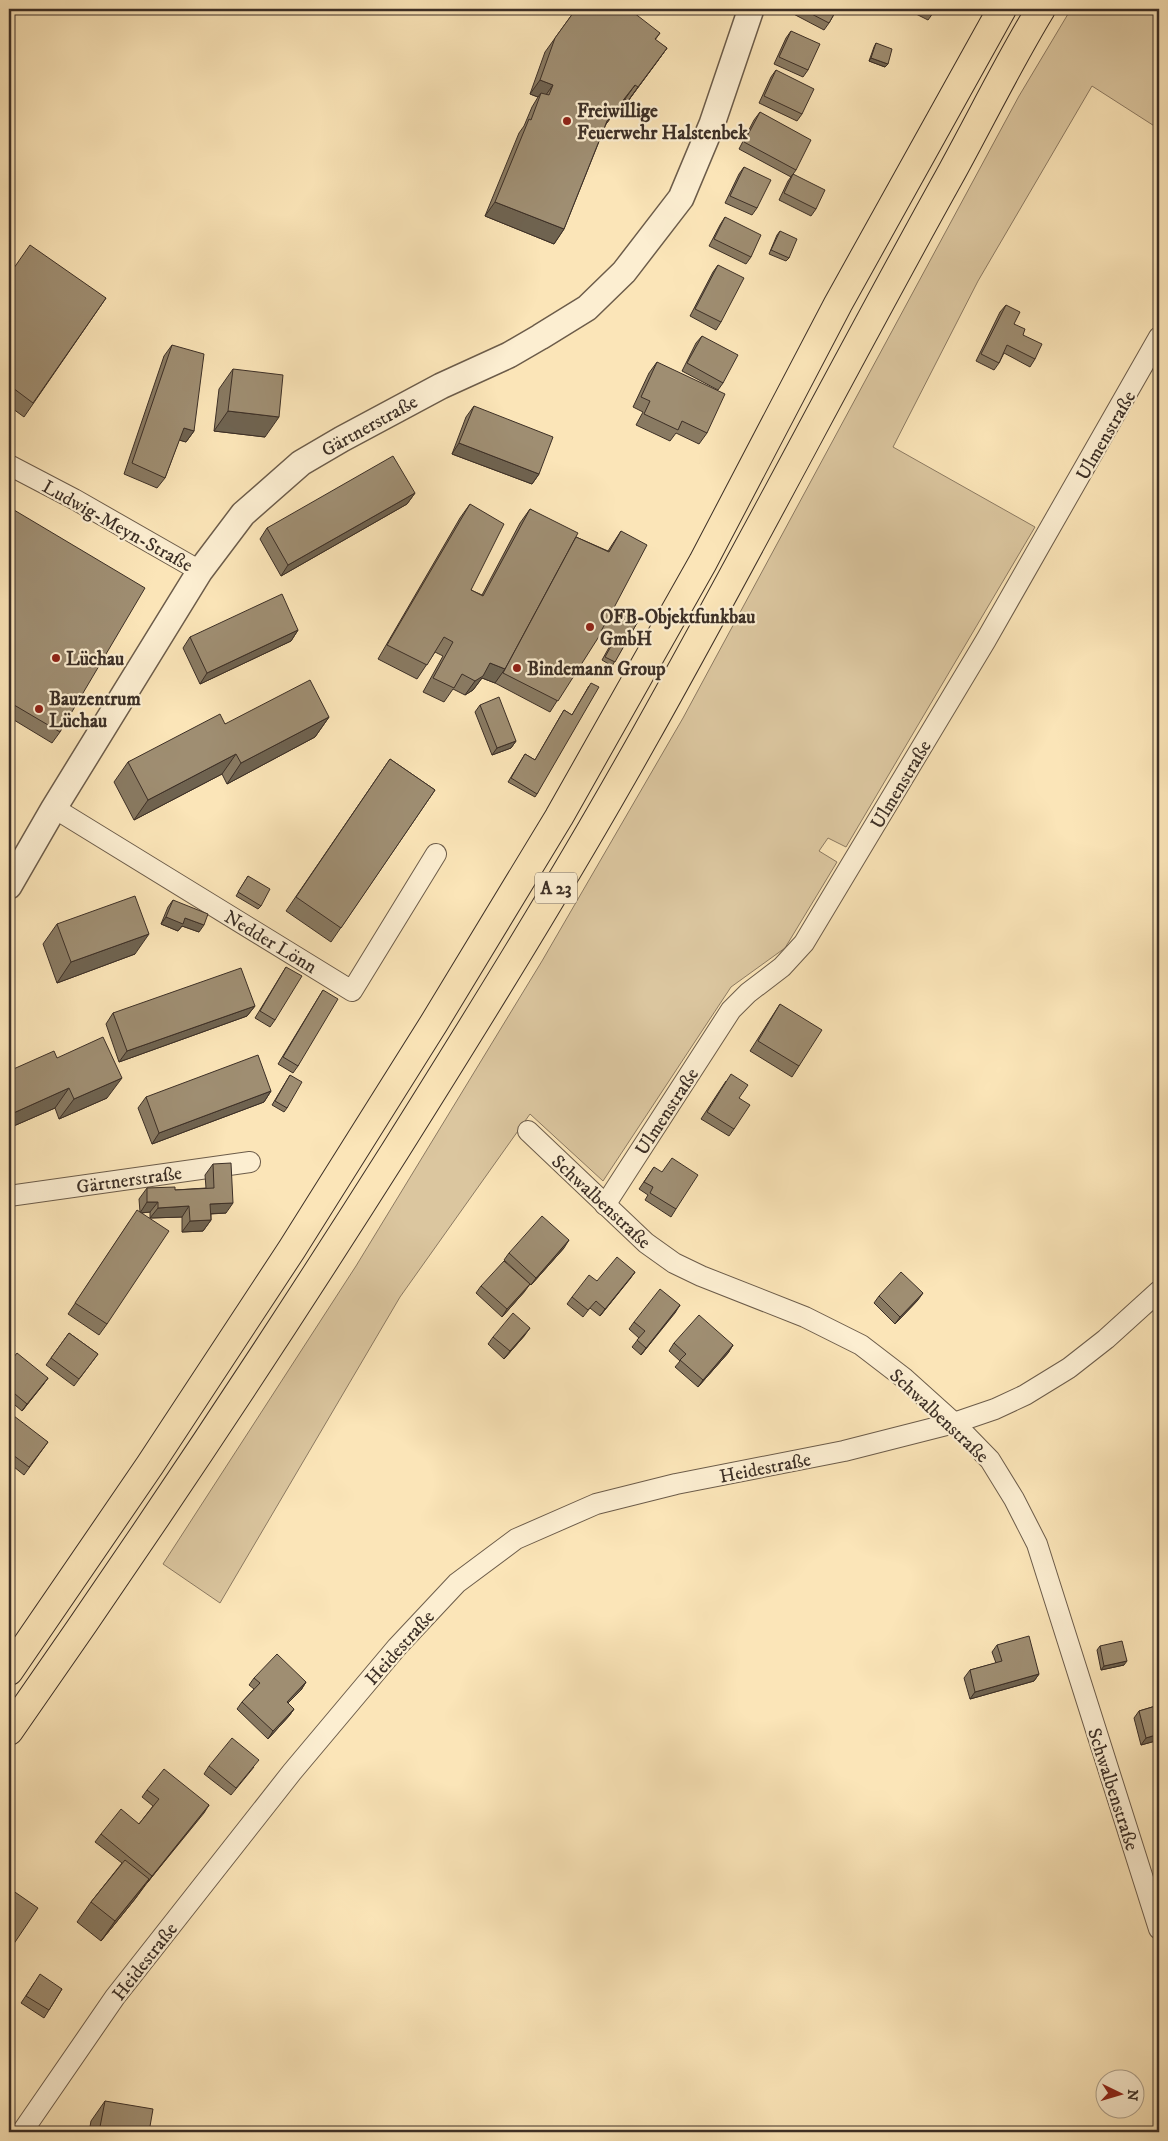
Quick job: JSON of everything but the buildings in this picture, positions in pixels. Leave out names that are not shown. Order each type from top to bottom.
[{"type":"highway","name":"A 23","points":[[9,1671],[150,1464],[292,1249],[434,1023],[550,832],[703,562],[838,304],[1002,9]]},
{"type":"highway","name":"A 23","points":[[9,1731],[175,1490],[310,1284],[461,1045],[543,910],[643,740],[727,587],[864,329],[1041,9]]},
{"type":"street","name":"Gärtnerstraße","points":[[9,886],[54,808],[200,571],[243,514],[301,463],[441,386],[509,355],[587,308],[606,290],[648,242],[681,198],[712,124],[751,9]]},
{"type":"street","name":"Ulmenstraße","points":[[605,1205],[731,1010],[748,993],[782,967],[804,943],[986,640],[1159,337]]},
{"type":"street","name":"Ludwig-Meyn-Straße","points":[[9,465],[74,499],[200,571]]},
{"type":"street","name":"Nedder Lönn","points":[[54,808],[352,991],[436,854]]},
{"type":"street","name":"Schwalbenstraße","points":[[528,1131],[646,1243],[674,1263],[700,1276],[805,1317],[861,1346],[904,1378],[990,1460],[1014,1499],[1037,1544],[1159,1929]]},
{"type":"street","name":"Gärtnerstraße","points":[[9,1196],[250,1162]]},
{"type":"street","name":"Heidestraße","points":[[22,2132],[115,1997],[292,1772],[397,1647],[457,1583],[516,1539],[596,1504],[676,1484],[844,1451],[954,1424],[994,1409],[1025,1395],[1069,1368],[1106,1339],[1159,1291]]},
{"type":"shaded area","points":[[1071,9],[1159,9],[1159,129],[1092,86],[978,281],[893,447],[1035,527],[846,847],[828,838],[819,851],[837,862],[785,948],[731,987],[603,1181],[530,1114],[400,1297],[220,1603],[163,1564],[356,1266],[542,961],[683,718],[1019,96]]},
{"type":"place","name":"Freiwillige Feuerwehr Halstenbek","points":[[567,121]]},
{"type":"place","name":"OFB-Objektfunkbau GmbH","points":[[590,627]]},
{"type":"place","name":"Lüchau","points":[[56,658]]},
{"type":"place","name":"Bindemann Group","points":[[517,668]]},
{"type":"place","name":"Bauzentrum Lüchau","points":[[39,709]]}]
